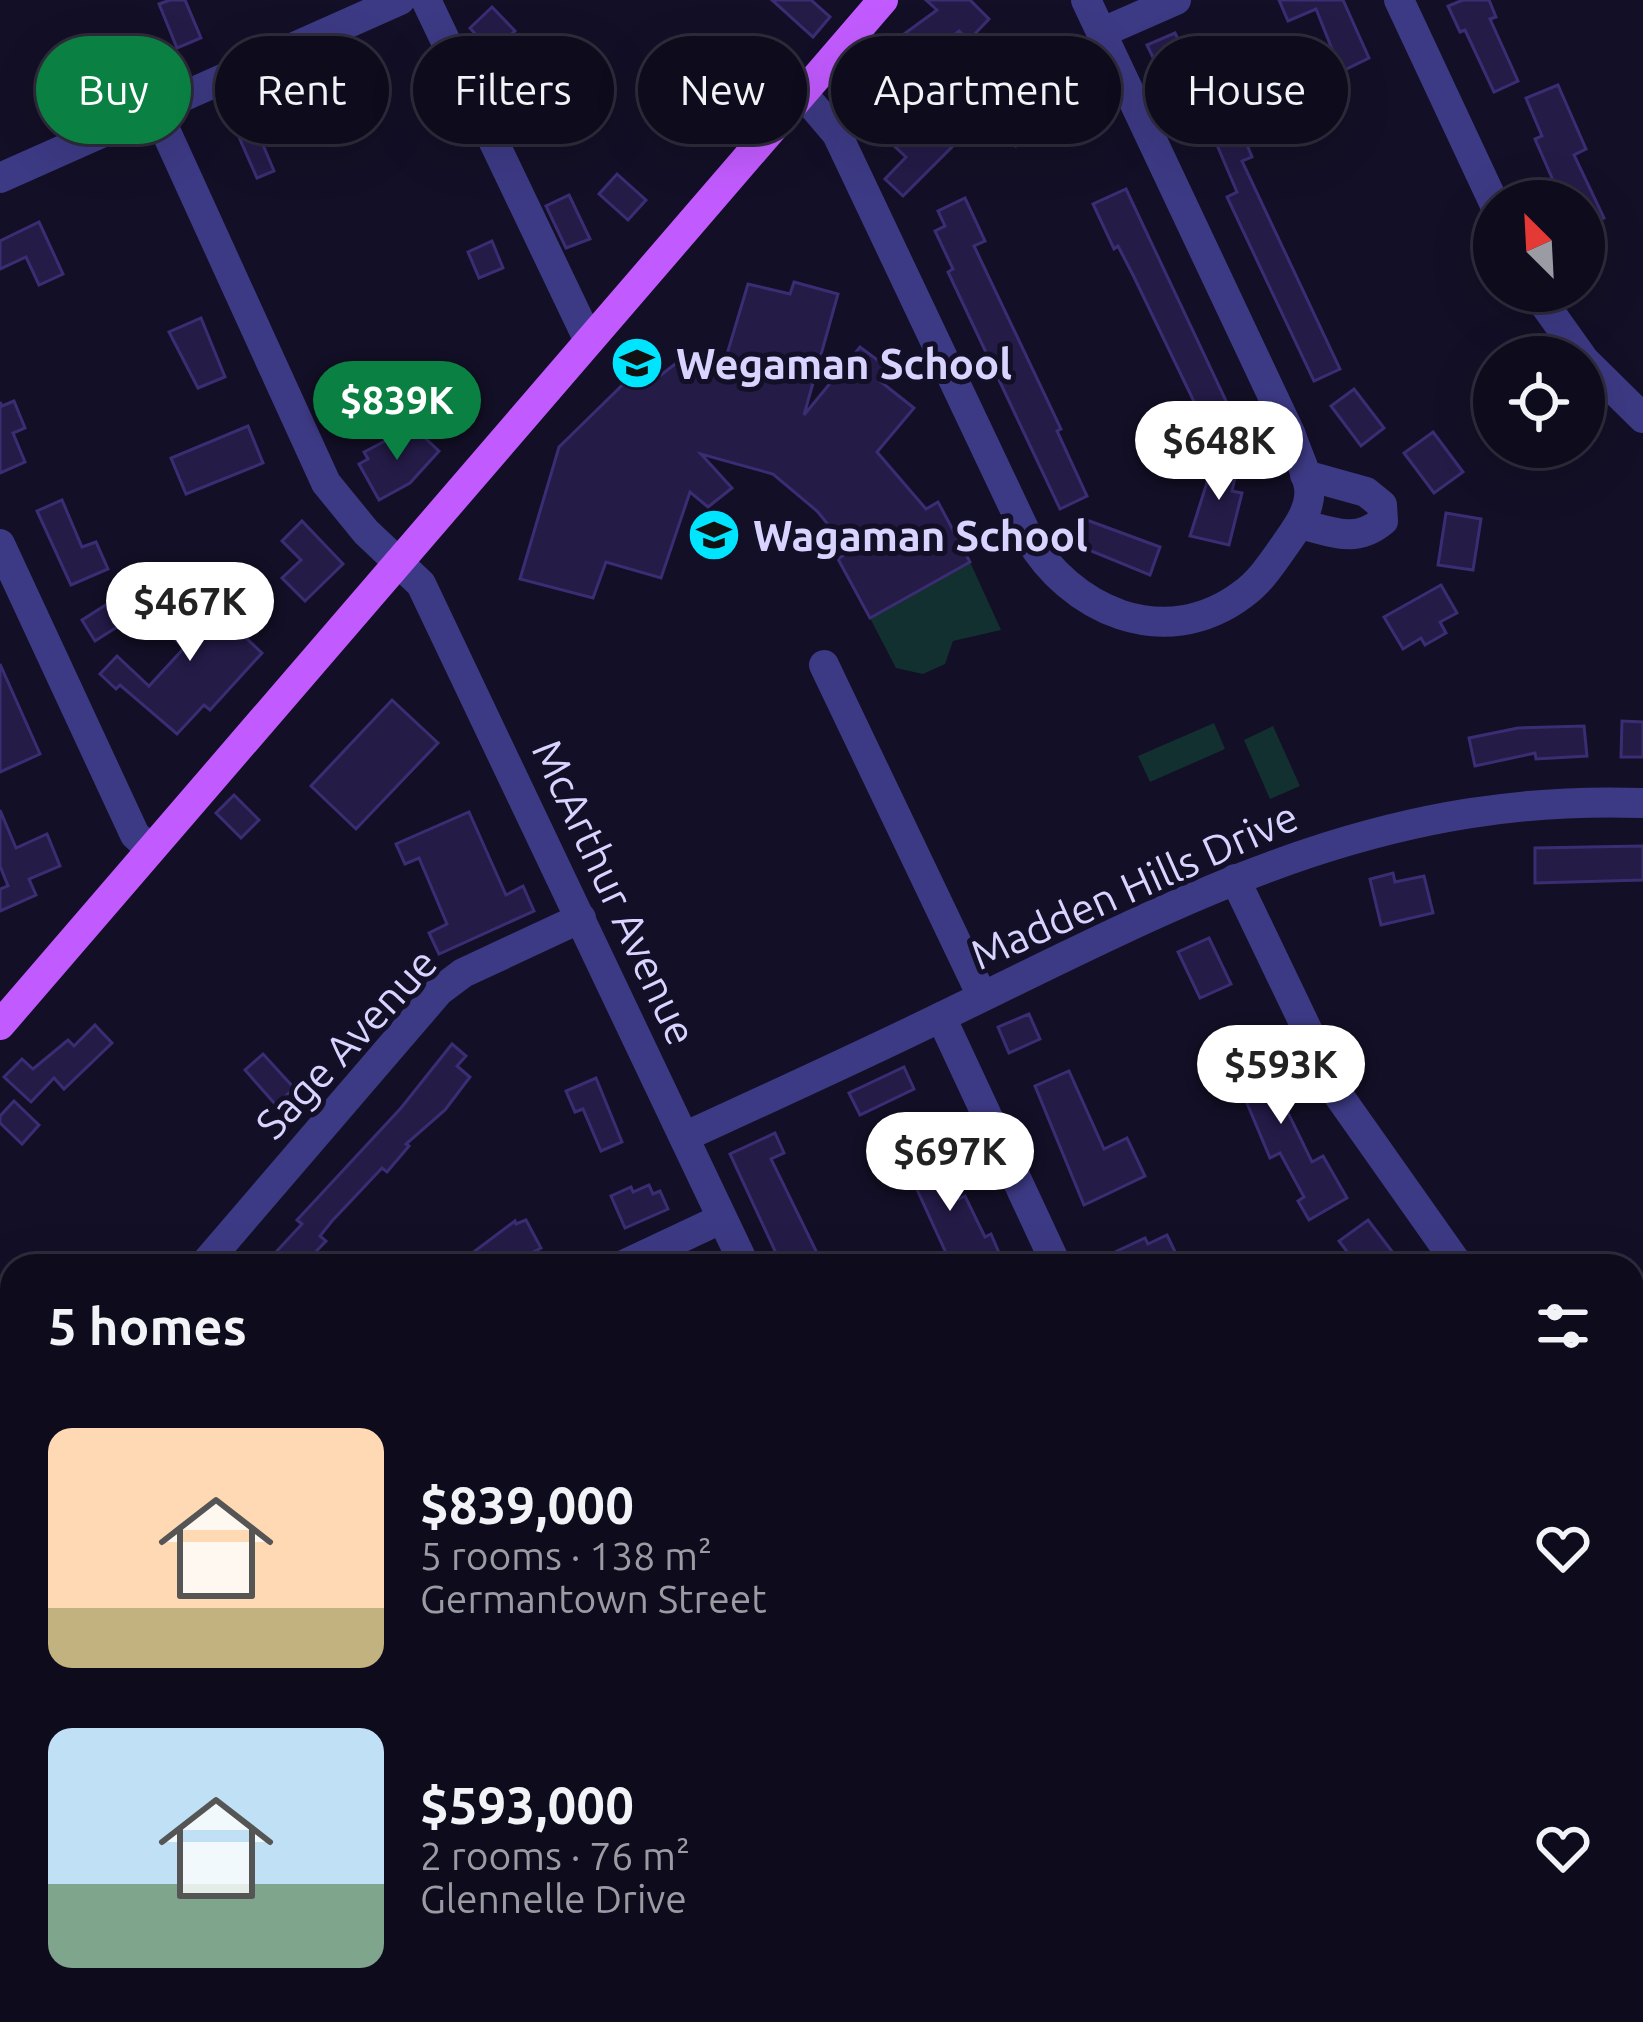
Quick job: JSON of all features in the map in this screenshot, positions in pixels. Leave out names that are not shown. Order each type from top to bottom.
[{"type":"main road","points":[[807,87],[883,0]]},
{"type":"main road","points":[[0,1025],[758,144]]},
{"type":"street","points":[[191,96],[400,0]]},
{"type":"street","points":[[426,0],[589,341]]},
{"type":"street","points":[[807,99],[837,134],[1044,563],[1077,596],[1116,615],[1169,621],[1219,609],[1255,584],[1300,524],[1310,489],[1291,435],[1087,0]]},
{"type":"street","points":[[1102,32],[1176,0]]},
{"type":"street","points":[[1399,0],[1483,180]]},
{"type":"street","points":[[0,178],[81,144]]},
{"type":"street","name":"McArthur Avenue","points":[[172,144],[326,483],[366,532],[421,584],[739,1254]]},
{"type":"street","points":[[1605,380],[1643,418]]},
{"type":"street","points":[[1300,524],[1348,536],[1367,534],[1383,521],[1382,505],[1366,492],[1305,475]]},
{"type":"street","points":[[0,544],[135,835],[151,849]]},
{"type":"street","points":[[824,665],[982,997]]},
{"type":"street","name":"Madden Hills Drive","points":[[684,1137],[1235,879],[1345,839],[1473,812],[1643,803]]},
{"type":"street","points":[[1235,879],[1339,1096],[1451,1254]]},
{"type":"street","name":"Sage Avenue","points":[[213,1254],[439,991],[480,964],[580,918]]},
{"type":"street","points":[[941,1018],[1051,1254]]},
{"type":"street","points":[[647,1254],[721,1219]]},
{"type":"green space","points":[[970,562],[1001,630],[953,641],[945,664],[923,674],[896,668],[870,618]]},
{"type":"green space","points":[[1214,723],[1225,749],[1150,782],[1138,756]]},
{"type":"green space","points":[[1273,726],[1300,786],[1270,799],[1244,740]]},
{"type":"building","points":[[185,0],[201,38],[191,42],[191,36],[172,36],[159,4]]},
{"type":"building","points":[[772,0],[811,0],[830,17],[813,37]]},
{"type":"building","points":[[926,0],[970,0],[989,19],[973,36],[959,31],[953,36],[901,36],[937,10]]},
{"type":"building","points":[[1279,0],[1343,0],[1369,58],[1348,68],[1348,36],[1327,36],[1316,9],[1288,21]]},
{"type":"building","points":[[1463,0],[1489,0],[1496,17],[1490,19],[1518,81],[1494,92],[1465,30],[1460,32],[1448,6]]},
{"type":"building","points":[[492,7],[515,31],[510,36],[477,36],[470,28]]},
{"type":"building","points":[[1558,85],[1586,149],[1574,155],[1586,180],[1548,180],[1552,178],[1535,139],[1542,136],[1526,98]]},
{"type":"building","points":[[242,144],[263,144],[274,171],[257,178]]},
{"type":"building","points":[[892,144],[955,144],[903,196],[885,179],[906,157]]},
{"type":"building","points":[[1217,144],[1247,144],[1252,157],[1242,161],[1340,369],[1314,381],[1227,197],[1237,192]]},
{"type":"building","points":[[617,174],[646,200],[628,220],[599,194]]},
{"type":"building","points":[[1126,189],[1236,422],[1210,435],[1093,204]]},
{"type":"building","points":[[569,195],[590,239],[566,248],[546,206]]},
{"type":"building","points":[[965,198],[985,241],[974,246],[1061,429],[1057,431],[1087,496],[1060,509],[948,272],[953,269],[935,231],[945,226],[938,211]]},
{"type":"building","points":[[39,222],[63,274],[39,285],[26,257],[0,269],[0,241]]},
{"type":"building","points":[[492,241],[503,268],[479,278],[468,252]]},
{"type":"building","points":[[794,282],[838,294],[804,415],[860,347],[891,370],[881,382],[914,408],[877,452],[926,509],[938,502],[970,562],[870,618],[838,559],[850,551],[817,511],[773,474],[701,454],[732,488],[708,507],[690,492],[661,578],[606,562],[593,598],[520,579],[559,447],[648,360],[661,375],[688,354],[698,365],[722,371],[748,284],[790,294]]},
{"type":"building","points":[[201,318],[225,377],[198,388],[169,332]]},
{"type":"building","points":[[448,371],[461,396],[433,411],[420,385]]},
{"type":"building","points":[[1354,389],[1384,428],[1361,446],[1331,406]]},
{"type":"building","points":[[14,401],[25,428],[13,433],[25,462],[0,473],[0,402],[2,406]]},
{"type":"building","points":[[248,426],[263,463],[186,494],[171,458]]},
{"type":"building","points":[[412,426],[439,451],[410,483],[379,500],[359,464],[368,459],[364,452],[387,440],[391,448]]},
{"type":"building","points":[[1433,432],[1463,472],[1434,493],[1404,453]]},
{"type":"building","points":[[1216,454],[1239,460],[1232,491],[1242,493],[1229,545],[1190,536]]},
{"type":"building","points":[[62,500],[82,547],[96,542],[108,569],[71,585],[37,511]]},
{"type":"building","points":[[1446,513],[1481,519],[1473,570],[1438,565]]},
{"type":"building","points":[[1084,519],[1160,547],[1150,575],[1074,544]]},
{"type":"building","points":[[302,521],[343,564],[305,601],[282,578],[301,560],[282,541]]},
{"type":"building","points":[[1441,585],[1457,613],[1440,622],[1446,633],[1425,645],[1421,638],[1403,649],[1384,617]]},
{"type":"building","points":[[193,588],[262,653],[210,710],[204,705],[177,734],[120,685],[116,689],[100,674],[117,656],[149,686],[184,648],[159,624]]},
{"type":"building","points":[[126,592],[139,613],[95,641],[82,620]]},
{"type":"building","points":[[0,664],[40,754],[0,772]]},
{"type":"building","points":[[392,700],[438,743],[356,829],[311,786]]},
{"type":"building","points":[[1622,721],[1643,722],[1643,757],[1621,757]]},
{"type":"building","points":[[1584,726],[1587,756],[1536,759],[1535,753],[1475,766],[1469,738],[1518,728]]},
{"type":"building","points":[[234,795],[259,820],[241,838],[216,813]]},
{"type":"building","points":[[0,810],[16,848],[47,834],[60,866],[29,879],[36,895],[0,911],[0,889],[8,886],[0,866]]},
{"type":"building","points":[[469,812],[506,895],[523,886],[534,911],[439,954],[429,933],[447,924],[419,858],[405,864],[396,844]]},
{"type":"building","points":[[1643,846],[1643,880],[1535,883],[1535,848]]},
{"type":"building","points":[[1393,873],[1395,882],[1424,876],[1433,913],[1381,925],[1370,879]]},
{"type":"building","points":[[1209,938],[1231,984],[1200,998],[1178,952]]},
{"type":"building","points":[[1029,1014],[1040,1039],[1009,1053],[998,1027]]},
{"type":"building","points":[[95,1025],[112,1043],[64,1089],[54,1078],[31,1102],[4,1077],[22,1059],[33,1069],[68,1040],[74,1046]]},
{"type":"building","points":[[1254,1032],[1312,1162],[1323,1156],[1347,1198],[1309,1220],[1298,1201],[1304,1197],[1280,1153],[1270,1158],[1223,1046]]},
{"type":"building","points":[[452,1044],[466,1056],[457,1066],[470,1077],[445,1110],[332,1221],[320,1236],[326,1241],[314,1254],[274,1254],[302,1224],[297,1220],[401,1108]]},
{"type":"building","points":[[263,1054],[294,1088],[276,1105],[245,1070]]},
{"type":"building","points":[[904,1067],[914,1089],[860,1115],[849,1093]]},
{"type":"building","points":[[1069,1071],[1104,1149],[1127,1138],[1145,1176],[1084,1205],[1035,1086]]},
{"type":"building","points":[[596,1078],[622,1142],[601,1151],[583,1109],[575,1112],[566,1091]]},
{"type":"building","points":[[14,1101],[39,1125],[22,1144],[0,1123],[0,1116]]},
{"type":"building","points":[[775,1133],[784,1153],[771,1159],[818,1254],[776,1254],[730,1154]]},
{"type":"building","points":[[938,1142],[946,1159],[941,1161],[959,1199],[965,1196],[985,1237],[991,1234],[1000,1254],[944,1254],[903,1159]]},
{"type":"building","points":[[649,1185],[653,1194],[660,1191],[668,1209],[625,1228],[611,1196]]},
{"type":"building","points":[[526,1220],[541,1248],[529,1254],[471,1254],[515,1221]]},
{"type":"building","points":[[1368,1220],[1394,1254],[1349,1254],[1339,1241]]},
{"type":"building","points":[[1167,1235],[1176,1254],[1111,1254],[1145,1238],[1148,1244]]},
{"type":"place","name":"Wegaman School","points":[[637,363]]},
{"type":"place","name":"Wagaman School","points":[[714,535]]}]
